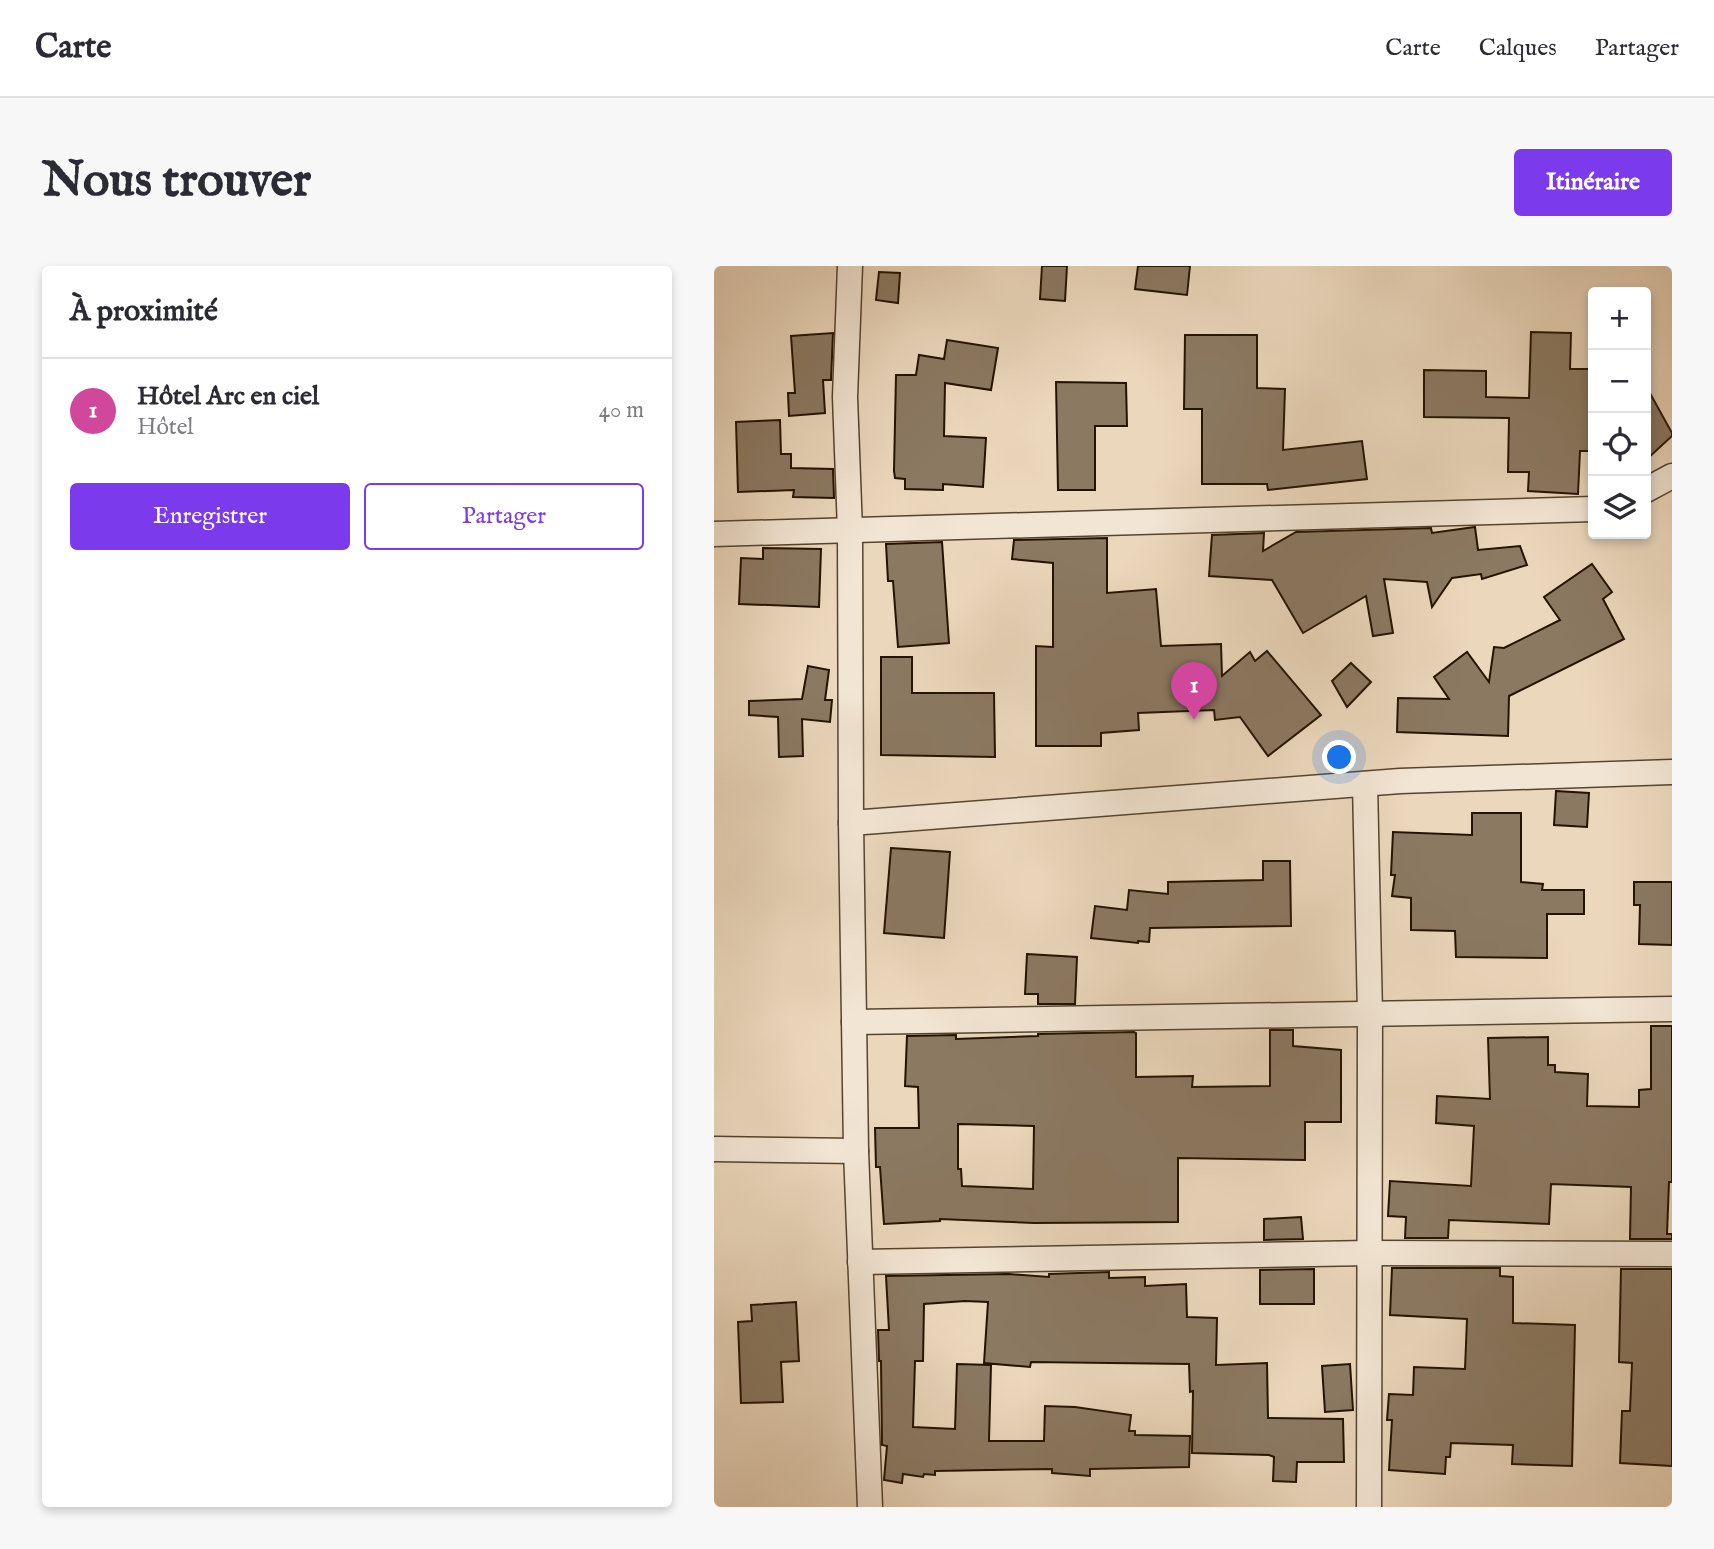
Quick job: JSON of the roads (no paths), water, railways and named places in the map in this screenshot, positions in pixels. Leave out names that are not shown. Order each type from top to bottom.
[{"type":"street","points":[[850,266],[845,397],[856,1150],[870,1507]]},
{"type":"street","points":[[1651,487],[1672,476]]},
{"type":"street","points":[[714,534],[1588,509]]},
{"type":"street","points":[[851,822],[1364,784],[1672,772]]},
{"type":"street","points":[[1364,784],[1370,1014],[1369,1507]]},
{"type":"street","points":[[854,1022],[1672,1009]]},
{"type":"street","points":[[714,1149],[856,1150]]},
{"type":"street","points":[[860,1262],[1369,1253],[1672,1254]]},
{"type":"place","name":"Hôtel Arc en ciel","points":[[1194,720]]}]
